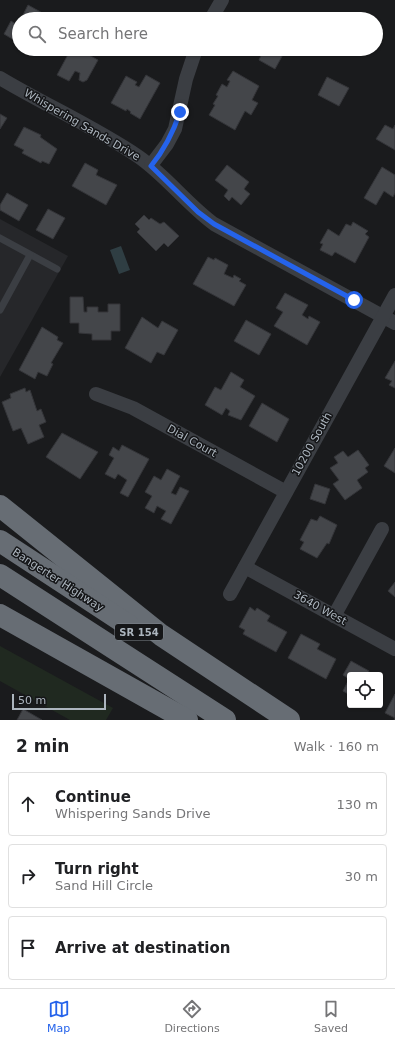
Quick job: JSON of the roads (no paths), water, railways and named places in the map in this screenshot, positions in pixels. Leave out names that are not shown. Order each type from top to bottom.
[{"type":"highway","points":[[0,506],[161,635],[289,720]]},
{"type":"highway","name":"Bangerter Highway","points":[[0,541],[177,657],[280,720]]},
{"type":"highway","name":"SR 154","points":[[0,575],[225,720]]},
{"type":"highway","points":[[0,615],[187,720]]},
{"type":"street","points":[[215,12],[222,0]]},
{"type":"street","points":[[151,166],[167,144],[175,129],[186,79],[194,56]]},
{"type":"street","name":"Whispering Sands Drive","points":[[0,78],[123,147],[151,166],[198,212],[214,224],[389,320]]},
{"type":"street","name":"10200 South","points":[[230,594],[286,492],[389,320],[395,294]]},
{"type":"street","name":"Dial Court","points":[[96,394],[133,408],[286,492]]},
{"type":"street","points":[[334,616],[382,529]]},
{"type":"street","name":"3640 West","points":[[245,567],[395,649]]},
{"type":"lane","points":[[0,238],[57,269]]},
{"type":"lane","points":[[0,310],[30,255]]}]
